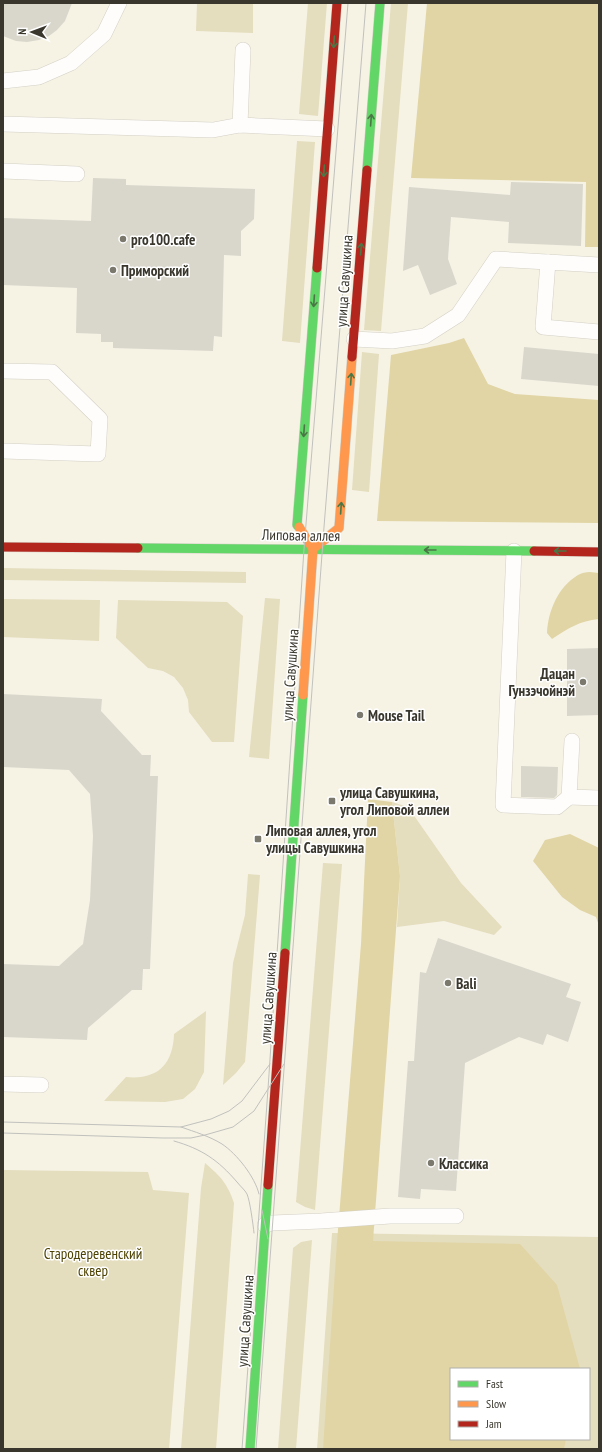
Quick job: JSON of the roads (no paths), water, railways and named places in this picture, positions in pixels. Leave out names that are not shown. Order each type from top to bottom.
[{"type":"main road","name":"улица Савушкина","points":[[250,1449],[313,549],[297,525],[337,3]]},
{"type":"main road","name":"улица Савушкина","points":[[313,549],[339,528],[380,3]]},
{"type":"main road","name":"Липовая аллея","points":[[3,547],[599,552]]},
{"type":"lane","points":[[3,81],[38,77],[71,63],[104,34],[118,3]]},
{"type":"lane","points":[[240,125],[243,50]]},
{"type":"lane","points":[[3,124],[213,130],[240,125],[327,130]]},
{"type":"lane","points":[[3,171],[77,174]]},
{"type":"lane","points":[[354,339],[392,342],[425,336],[458,315],[496,259],[599,265]]},
{"type":"lane","points":[[548,262],[543,327],[599,332]]},
{"type":"lane","points":[[3,371],[52,372],[100,419],[98,454],[3,450]]},
{"type":"lane","points":[[514,551],[503,805],[557,807],[569,796],[572,741]]},
{"type":"lane","points":[[569,796],[599,798]]},
{"type":"lane","points":[[3,1084],[41,1085]]},
{"type":"lane","points":[[265,1225],[272,1223],[321,1222],[390,1216],[456,1216]]},
{"type":"tram line","points":[[242,1449],[304,549],[348,3]]},
{"type":"tram line","points":[[256,1449],[324,527],[366,3]]},
{"type":"tram line","points":[[3,1122],[181,1127],[211,1119],[229,1111],[242,1101],[270,1064]]},
{"type":"tram line","points":[[3,1133],[163,1138],[191,1138],[205,1135],[233,1127],[254,1111],[284,1064]]},
{"type":"tram line","points":[[181,1127],[202,1134],[228,1148],[245,1166],[254,1180],[259,1194]]},
{"type":"tram line","points":[[174,1141],[209,1156],[223,1167],[244,1190],[247,1194],[249,1202],[254,1233]]},
{"type":"tram line","points":[[262,1210],[268,1239]]},
{"type":"place","name":"pro100.cafe","points":[[123,239]]},
{"type":"place","name":"Приморский","points":[[113,270]]},
{"type":"place","name":"Дацан Гунзэчойнэй","points":[[583,682]]},
{"type":"place","name":"Mouse Tail","points":[[360,715]]},
{"type":"place","name":"улица Савушкина, угол Липовой аллеи","points":[[332,801]]},
{"type":"place","name":"Липовая аллея, угол улицы Савушкина","points":[[258,839]]},
{"type":"place","name":"Bali","points":[[448,983]]},
{"type":"place","name":"Классика","points":[[431,1163]]},
{"type":"park label","name":"Стародеревенский сквер","points":[[93,1262]]}]
